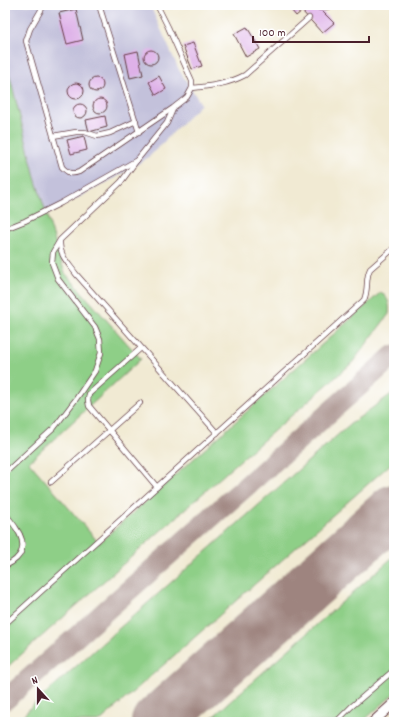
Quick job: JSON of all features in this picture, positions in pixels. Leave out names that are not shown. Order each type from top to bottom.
[{"type":"street","points":[[373,722],[394,703]]},
{"type":"lane","points":[[44,5],[30,29],[26,40],[62,167],[66,172],[72,174],[79,172],[173,108],[187,97],[192,88],[192,81],[157,5]]},
{"type":"lane","points":[[99,5],[139,132]]},
{"type":"lane","points":[[320,8],[336,5]]},
{"type":"lane","points":[[192,88],[235,81],[245,75],[309,18]]},
{"type":"lane","points":[[5,473],[54,428],[95,371],[101,352],[100,340],[95,326],[58,279],[52,263],[53,252],[60,240],[121,182],[167,123],[173,108]]},
{"type":"lane","points":[[53,136],[76,132],[85,132],[97,136],[110,133],[136,120]]},
{"type":"lane","points":[[5,229],[61,203],[137,160]]},
{"type":"lane","points":[[60,240],[61,254],[141,348],[217,433]]},
{"type":"lane","points":[[5,624],[364,300],[368,288],[368,274],[370,270],[394,248]]},
{"type":"lane","points":[[141,348],[90,394],[88,400],[89,406],[157,487]]},
{"type":"lane","points":[[51,482],[140,403]]},
{"type":"lane","points":[[5,513],[17,529],[22,543],[21,555],[16,561],[5,566]]},
{"type":"lane","points":[[336,722],[394,670]]},
{"type":"shaded area","points":[[5,5],[150,5],[179,70],[201,104],[149,157],[117,177],[46,215],[5,57]]},
{"type":"green space","points":[[5,57],[36,181],[65,273],[141,359],[29,462],[99,543],[381,292],[387,299],[389,314],[352,363],[5,669]]},
{"type":"green space","points":[[394,392],[394,461],[99,722],[17,722],[38,700],[349,425]]},
{"type":"green space","points":[[394,556],[394,694],[362,722],[207,722]]},
{"type":"building","points":[[287,5],[316,5],[334,23],[322,33],[302,11],[296,16]]},
{"type":"building","points":[[76,9],[83,40],[67,44],[59,13]]},
{"type":"building","points":[[247,27],[260,49],[246,57],[234,34]]},
{"type":"building","points":[[193,43],[202,66],[192,69],[183,46]]},
{"type":"building","points":[[151,50],[156,52],[158,57],[156,62],[151,64],[146,62],[144,57],[146,52]]},
{"type":"building","points":[[138,51],[143,75],[130,78],[125,54]]},
{"type":"building","points":[[159,76],[166,89],[156,95],[149,82]]},
{"type":"building","points":[[96,78],[101,80],[103,85],[101,90],[96,92],[91,90],[89,85],[91,80]]},
{"type":"building","points":[[76,83],[83,88],[84,91],[79,98],[76,99],[69,94],[68,91],[73,84]]},
{"type":"building","points":[[100,99],[105,101],[107,106],[105,111],[100,113],[95,111],[93,106],[95,101]]},
{"type":"building","points":[[80,104],[85,106],[87,111],[85,116],[80,118],[75,116],[73,111],[75,106]]},
{"type":"building","points":[[105,116],[107,127],[89,132],[86,120]]},
{"type":"building","points":[[84,136],[87,150],[71,154],[67,140]]},
{"type":"taxiway","points":[[5,700],[394,355]]},
{"type":"runway","points":[[157,722],[394,510]]}]
